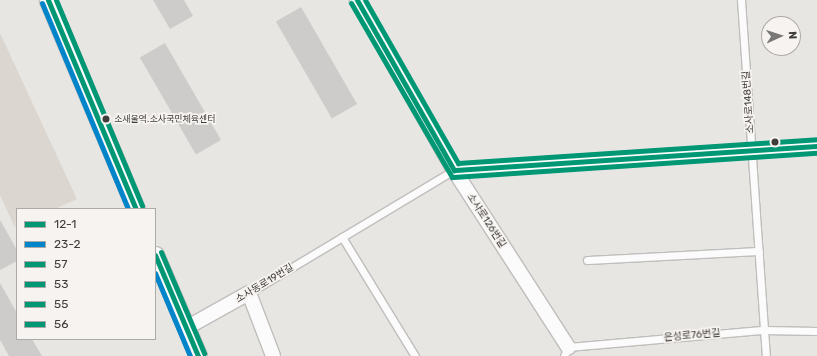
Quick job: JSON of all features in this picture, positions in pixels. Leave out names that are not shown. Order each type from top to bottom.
[{"type":"street","points":[[48,0],[136,208]]},
{"type":"street","name":"소사로126번길","points":[[356,0],[454,170],[566,352]]},
{"type":"street","points":[[454,170],[752,148],[817,146]]},
{"type":"street","points":[[156,257],[198,356]]},
{"type":"street","points":[[249,294],[273,356]]},
{"type":"street","name":"소사동로19번길","points":[[186,328],[249,294]]},
{"type":"lane","name":"소사로148번길","points":[[742,0],[766,356]]},
{"type":"lane","name":"소사동로19번길","points":[[249,294],[454,170]]},
{"type":"lane","points":[[342,237],[414,356]]},
{"type":"lane","points":[[587,260],[759,251]]},
{"type":"lane","name":"은성로76번길","points":[[566,352],[764,330],[817,331]]},
{"type":"shaded area","points":[[0,33],[77,199],[57,208],[16,208],[15,228],[0,195]]},
{"type":"building","points":[[153,0],[184,0],[193,16],[170,29]]},
{"type":"building","points":[[301,7],[357,104],[332,118],[276,22]]},
{"type":"building","points":[[165,43],[221,140],[196,154],[140,58]]},
{"type":"building","points":[[0,220],[16,248],[16,262],[0,270]]},
{"type":"building","points":[[0,283],[16,311],[16,340],[33,340],[42,356],[9,356],[0,340]]},
{"type":"transit line","name":"12-1","points":[[48,0],[136,208]]},
{"type":"transit line","name":"57","points":[[56,0],[142,206]]},
{"type":"transit line","name":"53","points":[[357,0],[454,170],[817,146]]},
{"type":"transit line","name":"56","points":[[365,0],[458,163],[817,139]]},
{"type":"transit line","name":"23-2","points":[[42,3],[128,208]]},
{"type":"transit line","name":"55","points":[[351,3],[452,177],[817,153]]},
{"type":"transit line","name":"57","points":[[161,252],[204,353]]},
{"type":"transit line","name":"12-1","points":[[156,257],[198,356]]},
{"type":"transit line","name":"23-2","points":[[156,275],[190,356]]},
{"type":"place","name":"소새울역.소사국민체육센터","points":[[106,119]]}]
